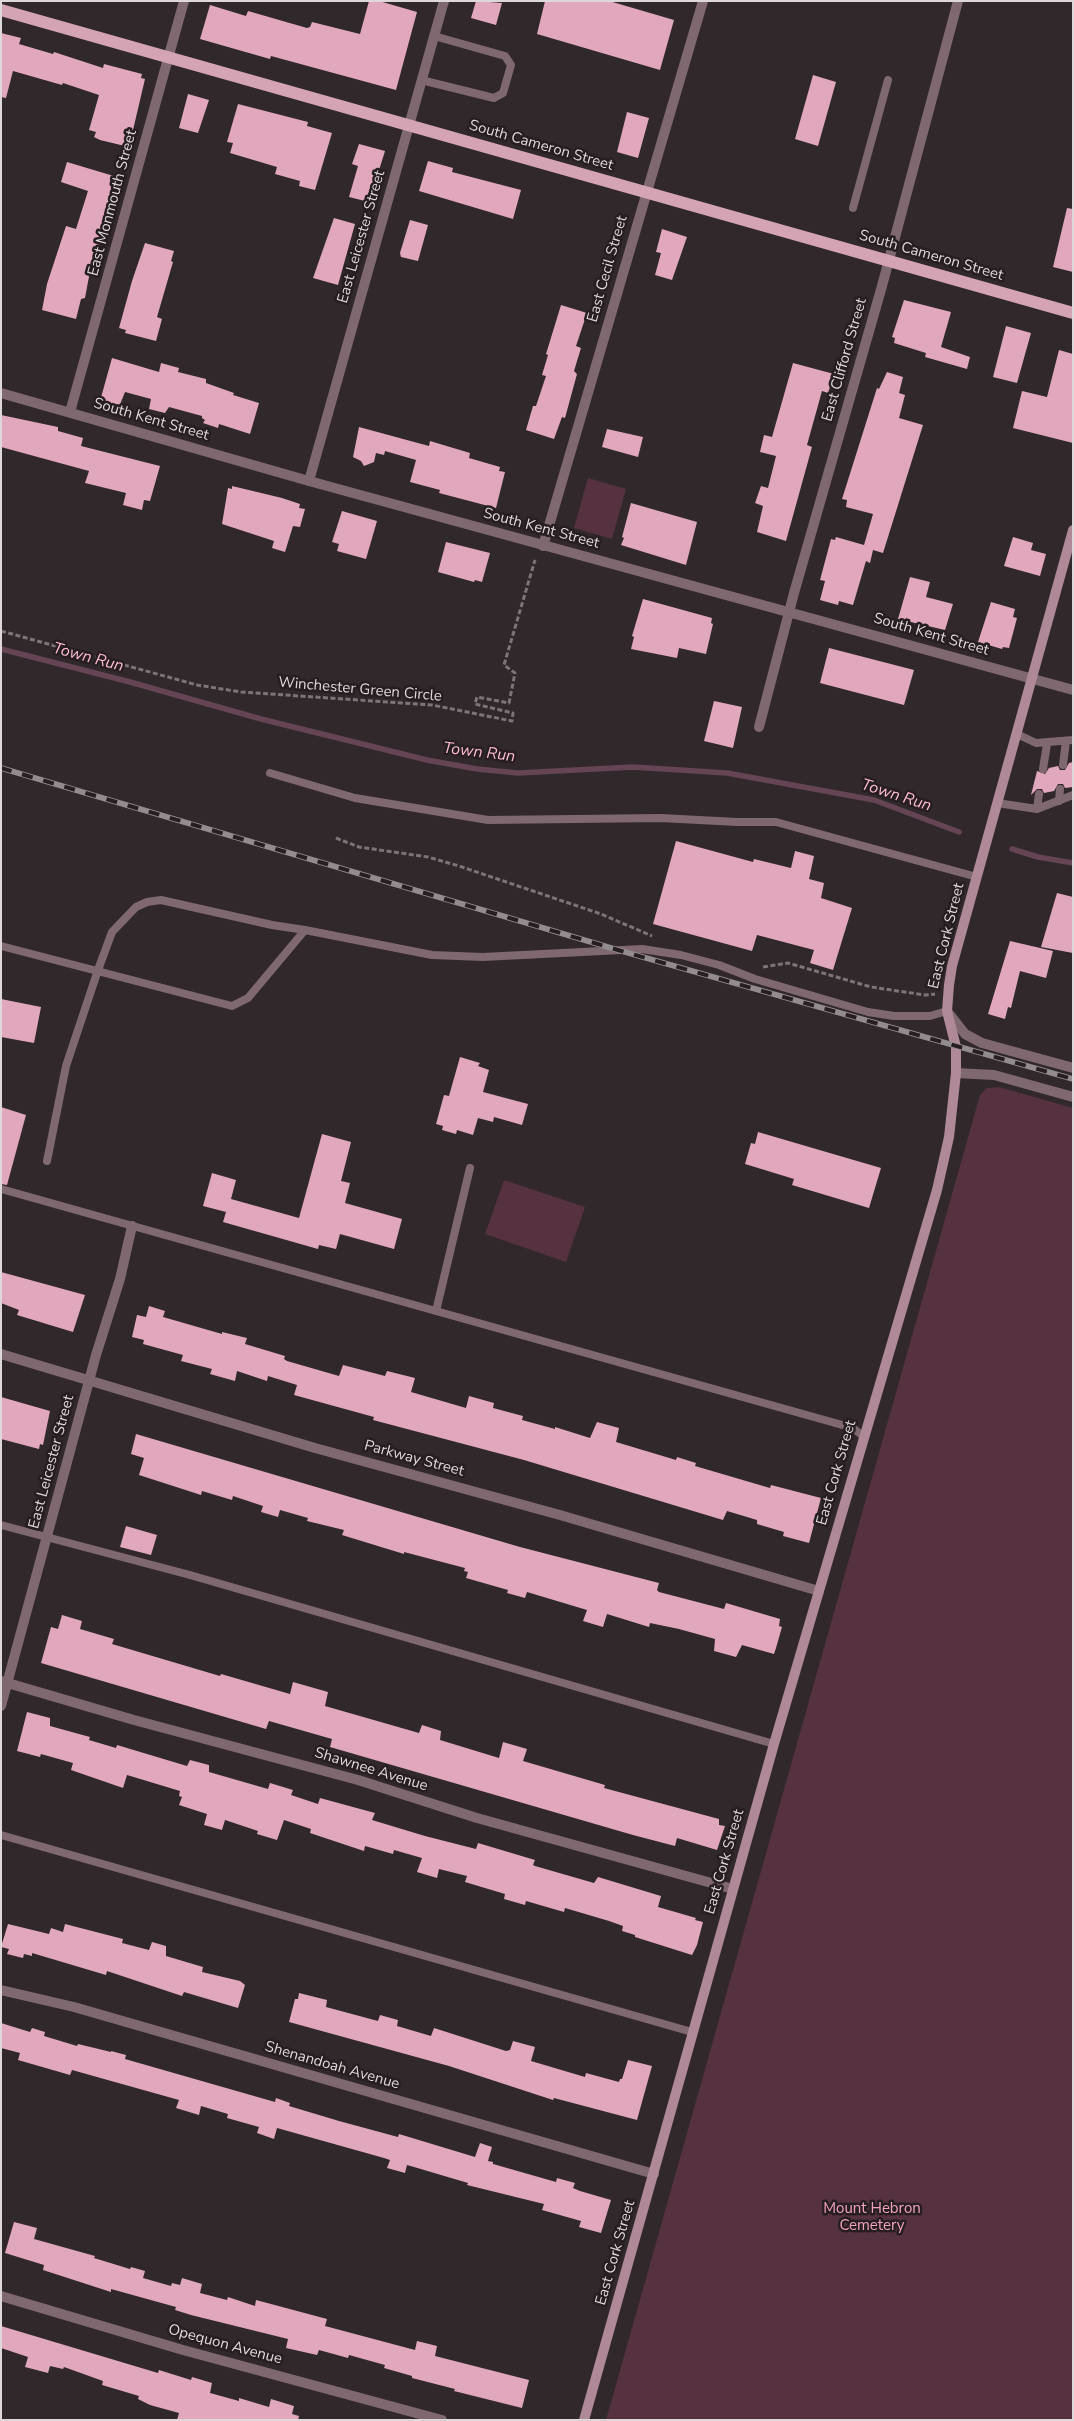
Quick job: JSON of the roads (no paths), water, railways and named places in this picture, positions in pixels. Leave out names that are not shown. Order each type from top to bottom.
[{"type":"main road","name":"South Cameron Street","points":[[1,10],[1073,313]]},
{"type":"main road","name":"East Cork Street","points":[[584,2420],[732,1889],[863,1436],[937,1190],[949,1137],[956,1072],[956,1047],[947,1011],[952,966],[1073,530]]},
{"type":"street","name":"East Monmouth Street","points":[[70,412],[184,1]]},
{"type":"street","name":"East Leicester Street","points":[[309,481],[444,1]]},
{"type":"street","name":"East Cecil Street","points":[[543,546],[703,1]]},
{"type":"street","name":"East Clifford Street","points":[[759,727],[958,1]]},
{"type":"street","name":"South Kent Street","points":[[1,393],[543,546],[790,611],[1073,690]]},
{"type":"street","points":[[947,1011],[966,1034],[982,1043],[1073,1068]]},
{"type":"street","points":[[956,1072],[994,1075],[1073,1097]]},
{"type":"street","name":"East Leicester Street","points":[[1,1706],[5,1682],[48,1538],[90,1380],[120,1279],[132,1226]]},
{"type":"street","name":"Parkway Street","points":[[1,1354],[315,1448],[560,1514],[819,1591]]},
{"type":"street","name":"Shawnee Avenue","points":[[5,1682],[134,1720],[348,1778],[477,1818],[732,1889]]},
{"type":"street","name":"Shenandoah Avenue","points":[[1,1990],[74,2007],[654,2174]]},
{"type":"street","name":"Opequon Avenue","points":[[1,2296],[183,2350],[442,2420]]},
{"type":"lane","points":[[422,80],[494,98],[504,93],[511,65],[509,59],[505,56],[434,36]]},
{"type":"lane","points":[[853,208],[888,80]]},
{"type":"lane","points":[[1017,734],[1036,743],[1047,744],[1069,741],[1063,765]]},
{"type":"lane","points":[[1043,769],[1047,744]]},
{"type":"lane","points":[[270,773],[355,798],[488,820],[669,818],[776,822],[977,877]]},
{"type":"lane","points":[[1059,801],[1060,789]]},
{"type":"lane","points":[[1037,809],[1039,794]]},
{"type":"lane","points":[[997,803],[1037,809],[1073,795]]},
{"type":"lane","points":[[47,1161],[66,1066],[112,932],[136,907],[147,902],[161,900],[272,925],[432,955],[483,957],[642,948],[681,955],[718,965],[755,979],[868,1012],[894,1016],[930,1016],[947,1011]]},
{"type":"lane","points":[[1,946],[232,1006],[248,998],[305,930]]},
{"type":"lane","points":[[436,1311],[470,1168]]},
{"type":"lane","points":[[1,1189],[853,1428],[863,1436]]},
{"type":"lane","points":[[1,1524],[190,1575],[774,1744]]},
{"type":"lane","points":[[1,1835],[692,2032]]},
{"type":"waterway","name":"Town Run","points":[[1,649],[130,682],[261,719],[427,760],[477,769],[518,773],[633,767],[727,773],[874,800],[959,832]]},
{"type":"waterway","name":"Town Run","points":[[1012,849],[1038,857],[1073,863]]},
{"type":"railway","points":[[1,768],[618,950],[1073,1079]]},
{"type":"park label","name":"Mount Hebron Cemetery","points":[[872,2218]]}]
